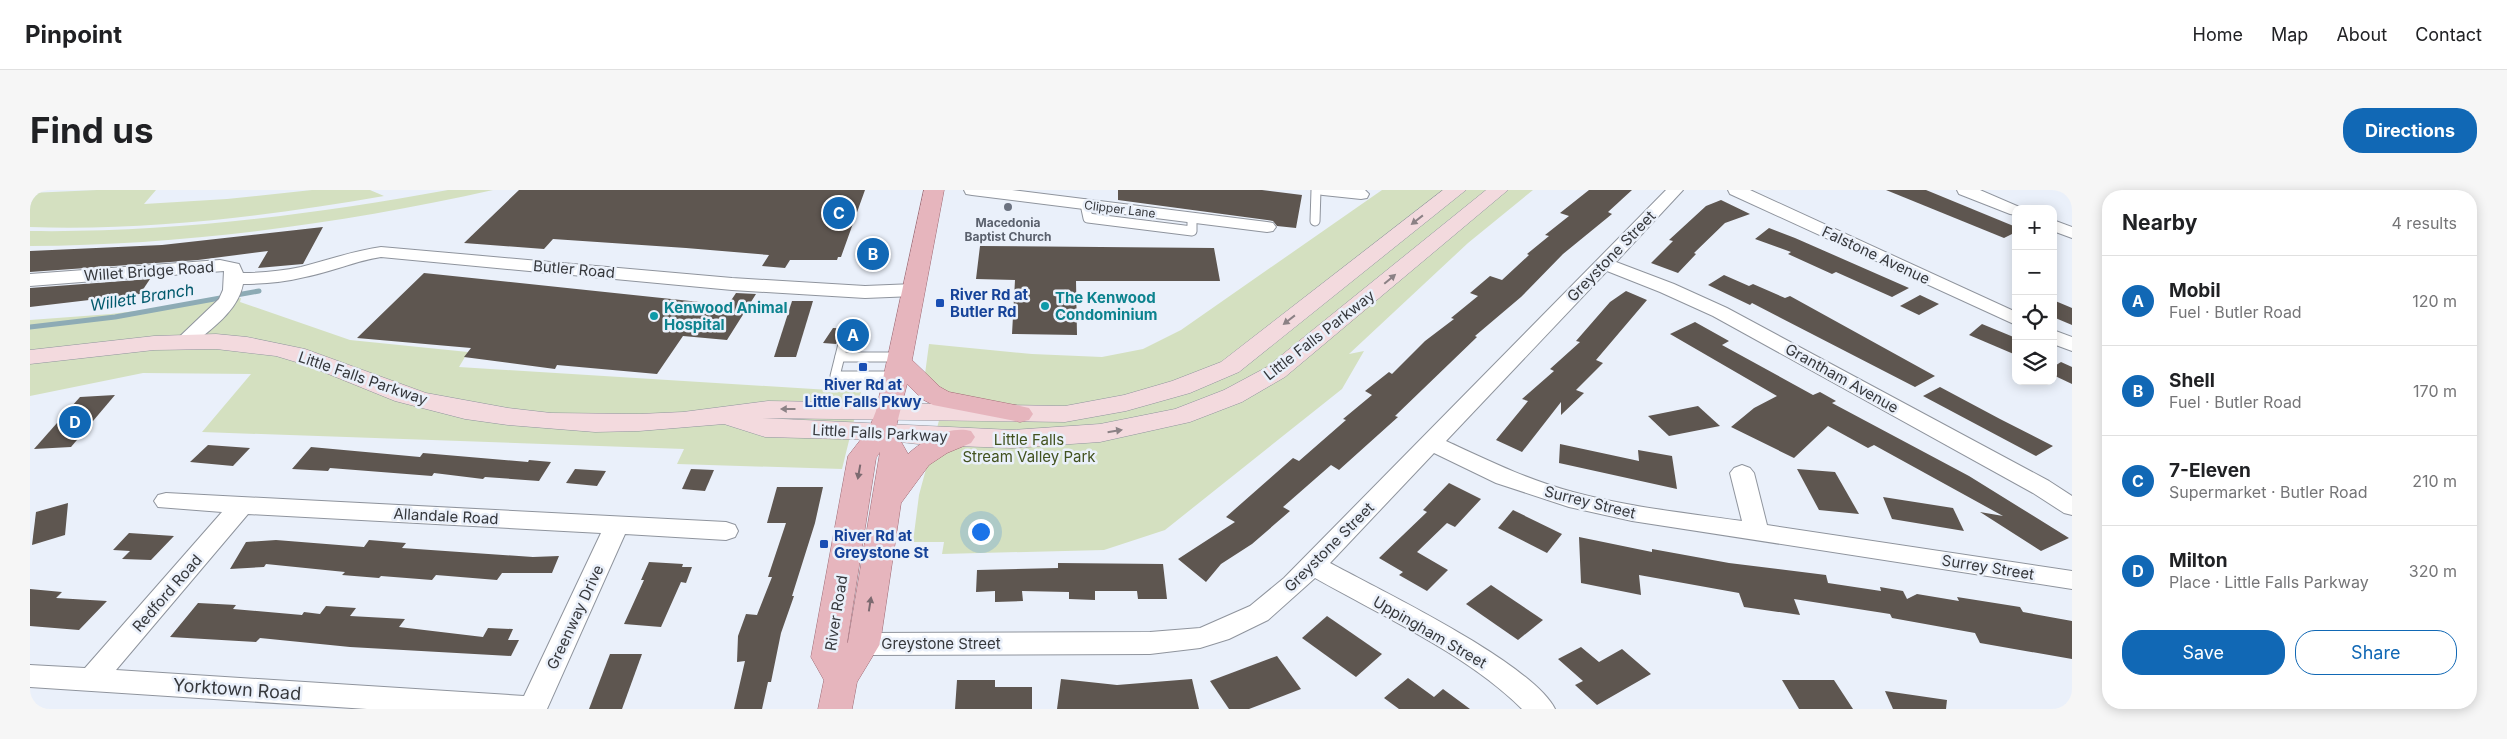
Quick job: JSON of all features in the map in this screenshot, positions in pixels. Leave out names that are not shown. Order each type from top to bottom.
[{"type":"main road","name":"River Road","points":[[838,694],[828,657],[862,456],[886,421],[934,190]]},
{"type":"main road","name":"Little Falls Parkway","points":[[30,357],[185,341],[243,344],[278,349],[316,361],[422,401],[520,418],[580,423],[726,416],[765,428],[1020,414],[1065,414],[1126,403],[1181,387],[1230,367],[1456,190]]},
{"type":"main road","name":"Little Falls Parkway","points":[[886,421],[962,437],[1042,438],[1100,433],[1180,416],[1233,396],[1256,384],[1294,358],[1498,190]]},
{"type":"main road","points":[[899,365],[931,393],[942,399],[1020,414]]},
{"type":"main road","name":"River Road","points":[[838,694],[864,644],[894,453],[886,421]]},
{"type":"main road","points":[[886,503],[906,472],[921,456],[940,444],[962,437]]},
{"type":"main road","points":[[846,550],[853,572],[844,630],[864,644]]},
{"type":"street","name":"Clipper Lane","points":[[972,190],[1033,194],[1086,204],[1267,227]]},
{"type":"street","points":[[1323,190],[1361,194]]},
{"type":"street","name":"Greystone Street","points":[[864,644],[1150,643],[1200,638],[1220,632],[1259,613],[1313,565],[1675,190]]},
{"type":"street","name":"Falstone Avenue","points":[[1736,190],[2012,317]]},
{"type":"street","points":[[1965,190],[2012,208]]},
{"type":"street","points":[[2057,227],[2072,233]]},
{"type":"street","name":"Butler Road","points":[[232,290],[266,278],[304,272],[354,256],[381,252],[737,284],[865,292],[914,290]]},
{"type":"street","name":"Grantham Avenue","points":[[1604,264],[1668,288],[1720,312],[2041,487],[2072,507]]},
{"type":"street","name":"Willet Bridge Road","points":[[30,280],[220,265],[233,268],[232,290]]},
{"type":"street","points":[[185,341],[232,290]]},
{"type":"street","points":[[2057,338],[2072,345]]},
{"type":"street","name":"Surrey Street","points":[[1432,443],[1504,477],[1568,499],[1632,513],[2072,580]]},
{"type":"street","points":[[1742,473],[1756,532]]},
{"type":"street","name":"Allandale Road","points":[[166,501],[726,531]]},
{"type":"street","name":"Redford Road","points":[[92,680],[242,505]]},
{"type":"street","name":"Greenway Drive","points":[[533,708],[617,525]]},
{"type":"street","name":"Uppingham Street","points":[[1313,565],[1456,645],[1514,684],[1541,709]]},
{"type":"street","name":"Yorktown Road","points":[[30,676],[533,708]]},
{"type":"lane","points":[[1315,221],[1316,190]]},
{"type":"lane","points":[[842,344],[835,376],[899,365]]},
{"type":"lane","points":[[840,357],[899,365]]},
{"type":"green space","points":[[156,190],[144,204],[227,199],[312,190],[370,190],[384,196],[252,216],[163,224],[119,227],[30,227],[30,193]]},
{"type":"green space","points":[[448,190],[493,190],[378,213],[263,230],[146,242],[30,246],[30,231],[135,229],[240,221]]},
{"type":"green space","name":"Little Falls Stream Valley Park","points":[[1382,190],[1533,190],[1468,243],[1349,354],[1364,351],[1342,389],[1165,530],[1104,550],[942,554],[944,542],[913,542],[919,495],[945,398],[925,374],[929,344],[1032,354],[1102,357],[1143,349],[1181,330]]},
{"type":"green space","points":[[241,298],[240,302],[350,340],[468,352],[459,367],[861,392],[842,469],[677,464],[684,449],[202,432],[251,374],[143,373],[30,396],[30,320],[111,314]]},
{"type":"building","points":[[519,190],[865,190],[841,257],[838,257],[837,260],[790,260],[785,268],[762,266],[769,255],[686,248],[553,239],[544,249],[464,243]]},
{"type":"building","points":[[1118,190],[1262,190],[1302,195],[1296,228],[1277,226],[1273,221],[1267,220],[1118,200]]},
{"type":"building","points":[[1589,190],[1632,190],[1608,212],[1612,214],[1563,254],[1521,297],[1475,336],[1477,337],[1395,416],[1398,417],[1339,470],[1331,465],[1283,507],[1290,511],[1252,544],[1221,564],[1206,582],[1178,559],[1235,522],[1226,517],[1293,458],[1299,461],[1346,420],[1343,419],[1372,395],[1365,391],[1389,372],[1392,374],[1425,341],[1454,319],[1451,318],[1478,296],[1470,293],[1490,276],[1502,280],[1529,255],[1527,254],[1549,236],[1545,235],[1569,216],[1560,213]]},
{"type":"building","points":[[1886,190],[1926,190],[2012,225],[2012,234],[2004,238]]},
{"type":"building","points":[[1721,200],[1750,214],[1725,223],[1694,253],[1696,254],[1678,273],[1651,263],[1673,241],[1669,240],[1706,206]]},
{"type":"building","points":[[323,227],[303,264],[258,268],[268,251],[198,260],[30,272],[30,251],[162,245]]},
{"type":"building","points":[[1769,228],[1909,288],[1892,297],[1836,272],[1832,274],[1788,254],[1791,252],[1755,239]]},
{"type":"building","name":"The Kenwood Condominium","points":[[980,246],[1214,248],[1220,281],[1076,281],[1077,335],[1012,334],[1015,280],[976,279]]},
{"type":"building","points":[[424,273],[728,305],[736,293],[756,294],[727,340],[683,336],[657,374],[557,365],[555,369],[464,357],[471,348],[357,338]]},
{"type":"building","points":[[1724,275],[1749,286],[1753,284],[1785,298],[1790,296],[1935,376],[1915,387],[1752,303],[1750,305],[1708,285]]},
{"type":"building","points":[[150,279],[140,294],[30,307],[30,288]]},
{"type":"building","points":[[1626,291],[1647,300],[1596,360],[1603,363],[1576,390],[1584,393],[1561,415],[1561,402],[1522,452],[1496,440],[1528,401],[1522,399],[1554,371],[1550,369],[1580,342],[1576,341],[1610,302]]},
{"type":"building","points":[[1920,295],[1939,304],[1919,315],[1900,306]]},
{"type":"building","points":[[792,301],[813,301],[796,357],[774,357]]},
{"type":"building","points":[[2057,302],[2072,308],[2072,325],[2057,319]]},
{"type":"building","points":[[1695,322],[1729,341],[1722,345],[1813,395],[1820,392],[1836,401],[1832,403],[1969,476],[2069,538],[2041,551],[1980,512],[2003,516],[1874,445],[1868,448],[1828,426],[1794,458],[1731,427],[1754,408],[1777,396],[1670,334]]},
{"type":"building","points":[[1982,324],[2012,336],[2012,353],[1969,335]]},
{"type":"building","points":[[833,328],[863,329],[857,345],[849,344],[844,338],[839,339],[836,344],[823,343]]},
{"type":"building","points":[[2061,362],[2072,367],[2072,384],[2057,377],[2057,364]]},
{"type":"building","points":[[1940,387],[2053,446],[2036,456],[1923,396]]},
{"type":"building","points":[[115,395],[71,447],[34,449],[80,397]]},
{"type":"building","points":[[1698,406],[1720,426],[1669,436],[1648,416]]},
{"type":"building","points":[[1560,444],[1639,461],[1638,450],[1672,456],[1677,489],[1559,463]]},
{"type":"building","points":[[208,445],[250,448],[233,466],[190,462]]},
{"type":"building","points":[[311,447],[420,457],[423,453],[528,462],[529,460],[551,462],[539,481],[485,477],[483,479],[434,473],[432,476],[330,468],[328,471],[292,469]]},
{"type":"building","points":[[575,469],[606,471],[597,486],[566,483]]},
{"type":"building","points":[[691,469],[714,470],[705,491],[682,489]]},
{"type":"building","points":[[1797,469],[1835,472],[1859,514],[1819,510]]},
{"type":"building","points":[[1449,483],[1481,499],[1455,527],[1447,523],[1417,552],[1448,570],[1427,591],[1399,575],[1403,572],[1379,558],[1427,512],[1423,510]]},
{"type":"building","points":[[777,487],[823,487],[815,523],[781,633],[771,682],[768,682],[762,709],[734,709],[745,661],[737,662],[738,636],[746,614],[757,615],[772,577],[768,577],[786,523],[767,523]]},
{"type":"building","points":[[1883,497],[1953,508],[1964,531],[1892,519]]},
{"type":"building","points":[[68,503],[65,535],[32,545],[36,512]]},
{"type":"building","points":[[1513,510],[1562,534],[1547,553],[1498,528]]},
{"type":"building","points":[[129,533],[174,536],[151,560],[122,559],[130,551],[113,550]]},
{"type":"building","points":[[1579,537],[1652,552],[1652,549],[1729,563],[1826,575],[1828,583],[1881,591],[1880,587],[1903,591],[1907,599],[1917,594],[1959,601],[1957,597],[2020,607],[2023,612],[2072,621],[2072,659],[1980,643],[1975,633],[1892,618],[1890,614],[1794,599],[1800,615],[1744,607],[1739,593],[1639,575],[1641,595],[1581,583]]},
{"type":"building","points":[[276,540],[364,547],[369,540],[406,543],[402,548],[533,557],[559,556],[552,573],[502,573],[497,580],[436,575],[432,580],[381,576],[379,578],[342,575],[345,572],[266,564],[264,567],[230,569],[246,542]]},
{"type":"building","points":[[649,562],[683,564],[682,567],[692,567],[686,583],[681,582],[661,627],[624,624],[644,580],[641,580]]},
{"type":"building","points":[[1058,563],[1163,564],[1167,599],[1138,599],[1137,591],[1095,591],[1095,600],[1069,599],[1069,592],[1022,591],[1023,601],[995,602],[995,591],[976,592],[977,570],[1058,568]]},
{"type":"building","points":[[1491,585],[1543,620],[1518,640],[1466,604]]},
{"type":"building","points":[[30,589],[62,592],[56,598],[107,601],[79,630],[30,626]]},
{"type":"building","points":[[198,603],[236,605],[233,609],[302,615],[304,612],[320,614],[326,606],[356,608],[350,616],[405,619],[399,627],[483,637],[488,628],[513,629],[508,640],[519,640],[511,656],[350,647],[260,638],[256,642],[170,637]]},
{"type":"building","points":[[1327,616],[1382,654],[1356,677],[1302,638]]},
{"type":"building","points":[[1581,647],[1599,662],[1622,649],[1651,674],[1597,705],[1575,685],[1583,681],[1558,659]]},
{"type":"building","points":[[610,654],[642,654],[622,709],[589,709]]},
{"type":"building","points":[[1277,656],[1301,689],[1249,709],[1229,709],[1210,681]]},
{"type":"building","points":[[1408,678],[1434,697],[1443,689],[1470,709],[1399,709],[1384,698]]},
{"type":"building","points":[[1061,679],[1117,685],[1192,679],[1199,709],[1057,709]]},
{"type":"building","points":[[957,680],[995,680],[995,687],[1032,687],[1032,709],[955,709]]},
{"type":"building","points":[[1782,680],[1834,680],[1853,709],[1799,709]]},
{"type":"building","points":[[1885,691],[1947,700],[1946,709],[1893,709]]},
{"type":"waterway","name":"Willett Branch","points":[[30,327],[115,317],[259,291]]},
{"type":"place","name":"Macedonia Baptist Church","points":[[1008,207]]},
{"type":"place","name":"7-Eleven","points":[[839,213]]},
{"type":"place","name":"Shell","points":[[873,254]]},
{"type":"place","name":"River Rd at Butler Rd","points":[[940,303]]},
{"type":"place","name":"The Kenwood Condominium","points":[[1045,306]]},
{"type":"place","name":"Kenwood Animal Hospital","points":[[654,316]]},
{"type":"place","name":"Mobil","points":[[853,335]]},
{"type":"place","name":"River Rd at Little Falls Pkwy","points":[[863,367]]},
{"type":"place","name":"Milton","points":[[75,422]]},
{"type":"place","name":"River Rd at Greystone St","points":[[824,544]]}]
